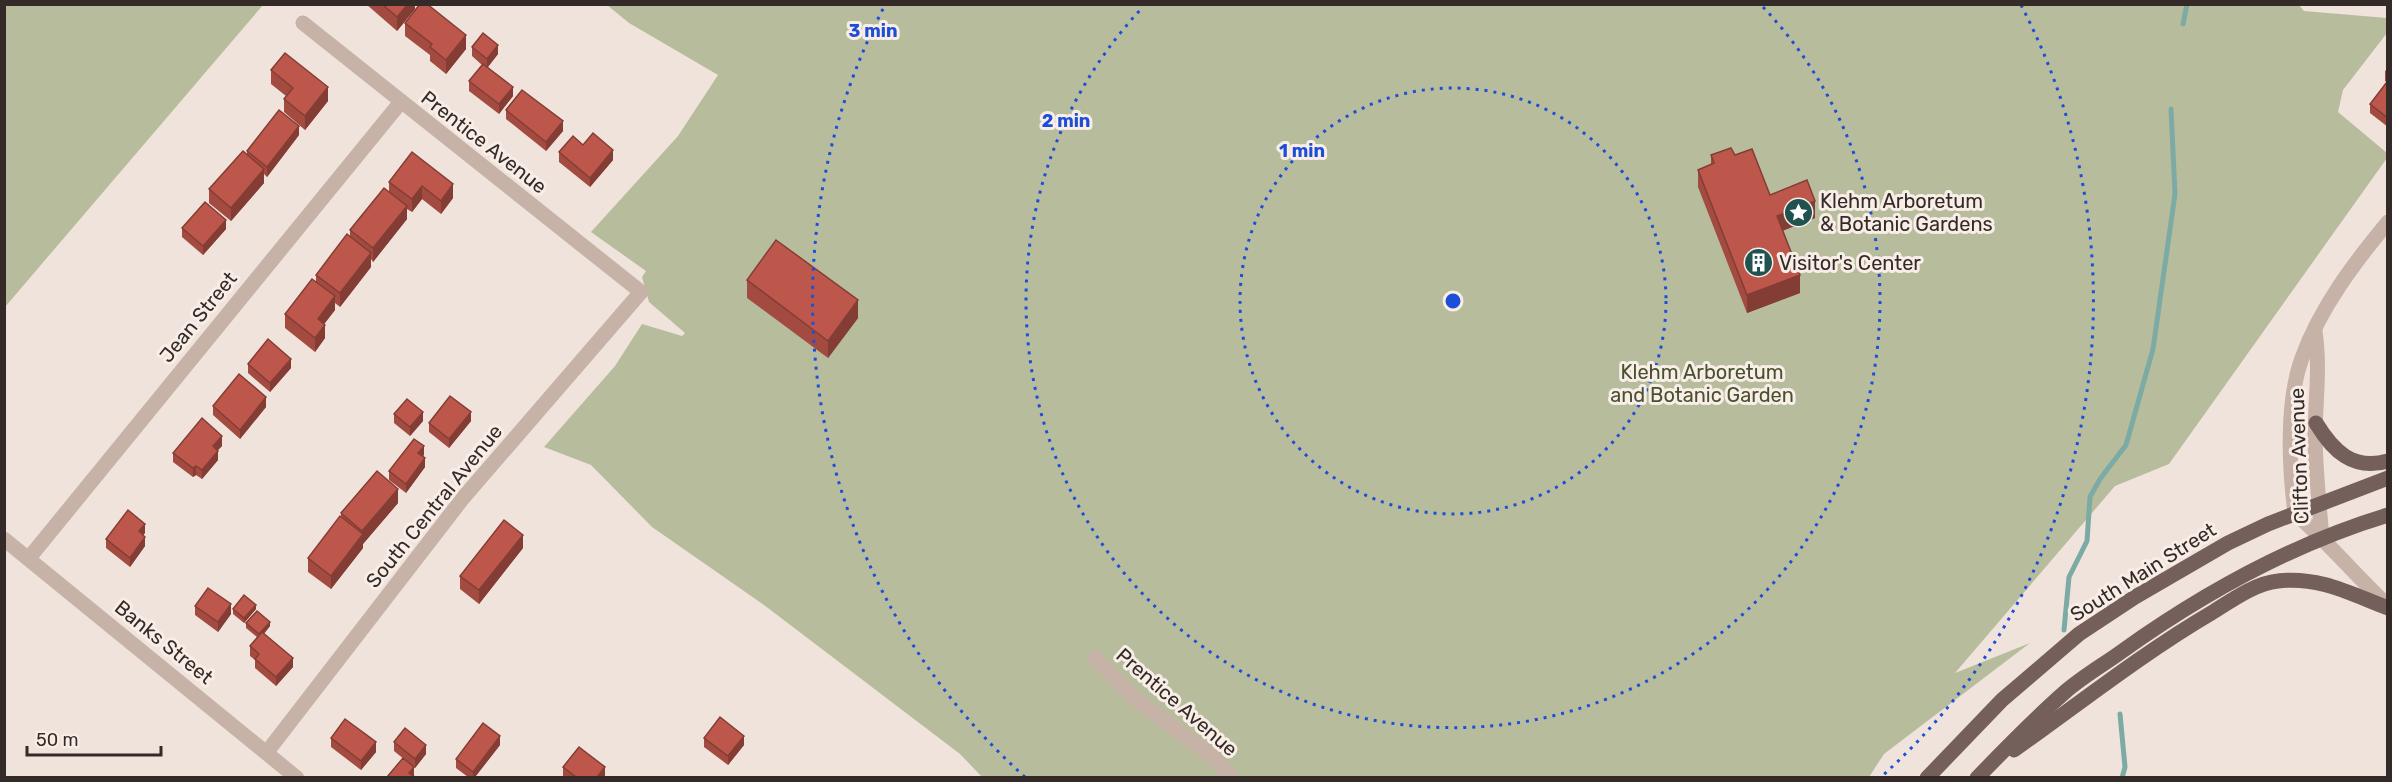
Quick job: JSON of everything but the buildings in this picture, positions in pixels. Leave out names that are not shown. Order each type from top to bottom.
[{"type":"main road","points":[[2316,423],[2333,447],[2359,464],[2372,465],[2388,461]]},
{"type":"main road","name":"South Main Street","points":[[1927,777],[2002,700],[2079,634],[2134,597],[2228,543],[2295,513],[2388,478]]},
{"type":"main road","points":[[1981,774],[2067,690],[2146,634],[2211,592],[2322,537],[2388,515]]},
{"type":"main road","points":[[1981,774],[2171,636],[2258,587],[2276,581],[2323,583],[2348,590],[2388,607]]},
{"type":"street","name":"Prentice Avenue","points":[[303,23],[400,103],[641,292]]},
{"type":"street","name":"Jean Street","points":[[29,558],[400,103]]},
{"type":"street","name":"Clifton Avenue","points":[[2322,537],[2295,513],[2290,476],[2294,398],[2302,357],[2335,292],[2388,222]]},
{"type":"street","name":"South Central Avenue","points":[[267,752],[463,498],[641,292]]},
{"type":"street","name":"Clifton Avenue","points":[[2315,331],[2319,360],[2316,423],[2322,537]]},
{"type":"street","points":[[2322,537],[2348,568],[2388,607]]},
{"type":"street","name":"Banks Street","points":[[4,539],[297,777]]},
{"type":"street","name":"Prentice Avenue","points":[[1095,658],[1133,697],[1213,757],[1232,777]]},
{"type":"green space","name":"Klehm Arboretum and Botanic Garden","points":[[2298,4],[2304,11],[2387,18],[2387,33],[2343,90],[2338,112],[2387,153],[2387,158],[2169,464],[2115,486],[1955,673],[2030,643],[1884,754],[1869,777],[982,777],[960,754],[764,605],[652,527],[591,465],[544,447],[615,366],[642,324],[682,336],[685,333],[649,302],[642,277],[646,271],[591,232],[678,136],[718,75],[629,23],[607,5]]},
{"type":"green space","points":[[4,5],[263,5],[5,307]]},
{"type":"waterway","points":[[2183,24],[2187,4]]},
{"type":"waterway","points":[[2064,630],[2069,577],[2087,541],[2090,497],[2100,479],[2126,445],[2153,349],[2175,194],[2171,109]]},
{"type":"waterway","points":[[2120,714],[2125,767],[2122,778]]},
{"type":"place","name":"Klehm Arboretum & Botanic Gardens","points":[[1799,212]]},
{"type":"place","name":"Visitor's Center","points":[[1758,263]]}]
